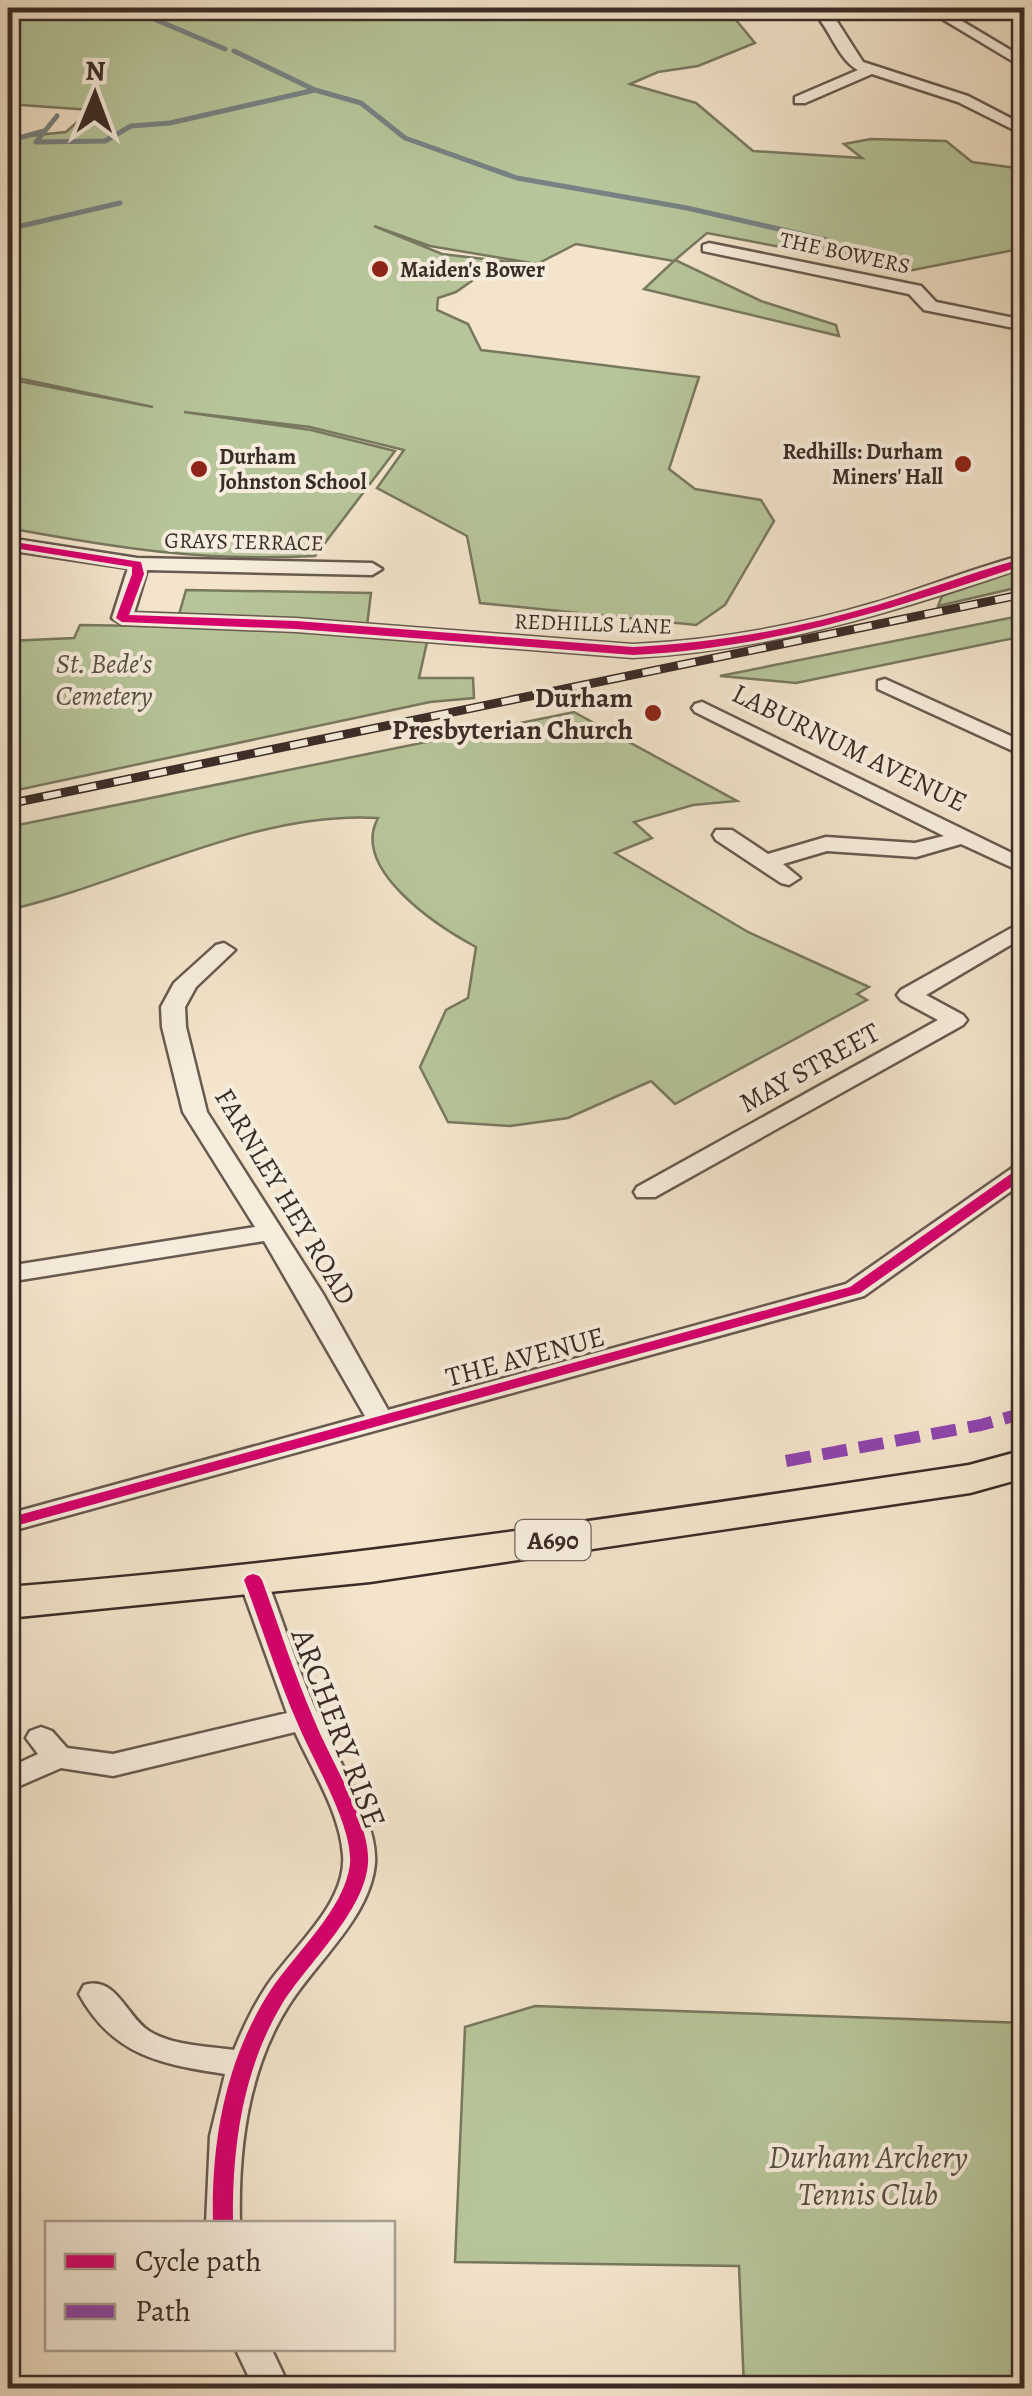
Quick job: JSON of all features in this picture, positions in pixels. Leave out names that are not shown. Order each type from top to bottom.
[{"type":"highway","name":"A690","points":[[8,1603],[253,1580],[744,1513],[970,1479],[1024,1464]]},
{"type":"street","points":[[817,8],[835,20],[848,58],[870,70],[964,99],[1024,131]]},
{"type":"street","points":[[931,8],[1024,64]]},
{"type":"street","points":[[1002,50],[1024,46]]},
{"type":"street","points":[[800,100],[870,70]]},
{"type":"street","name":"THE BOWERS","points":[[709,248],[915,290],[930,306],[1024,325]]},
{"type":"street","points":[[8,544],[137,564]]},
{"type":"street","name":"REDHILLS LANE","points":[[148,622],[296,625],[584,648],[678,650],[790,630],[1024,560]]},
{"type":"street","name":"GRAYS TERRACE","points":[[148,622],[122,618],[138,574],[137,564],[372,569]]},
{"type":"street","points":[[885,686],[1024,750]]},
{"type":"street","name":"LABURNUM AVENUE","points":[[702,708],[1024,867]]},
{"type":"street","points":[[724,835],[789,878]]},
{"type":"street","points":[[766,862],[826,844],[916,850],[963,837]]},
{"type":"street","name":"MAY STREET","points":[[646,1192],[955,1020],[909,995],[1024,928]]},
{"type":"street","name":"FARNLEY HEY ROAD","points":[[224,950],[186,982],[173,1007],[174,1027],[195,1112],[310,1294],[381,1421]]},
{"type":"street","name":"THE AVENUE","points":[[8,1523],[856,1290],[1024,1171]]},
{"type":"street","points":[[8,1274],[270,1232]]},
{"type":"street","name":"ARCHERY RISE","points":[[223,2221],[228,2120],[245,2064],[276,1999],[352,1891],[360,1861],[355,1836],[304,1719],[253,1580]]},
{"type":"street","name":"ARCHERY RISE","points":[[8,1780],[50,1747],[113,1765],[304,1719]]},
{"type":"street","points":[[95,1994],[136,2039],[165,2052],[245,2064]]},
{"type":"street","points":[[254,2351],[272,2388]]},
{"type":"green space","points":[[8,8],[726,8],[755,43],[698,66],[658,72],[630,84],[696,103],[753,151],[862,158],[844,144],[871,139],[946,141],[972,162],[1024,169],[1024,248],[908,271],[707,233],[675,260],[761,301],[836,325],[839,336],[644,289],[674,261],[576,244],[537,264],[430,246],[374,226],[442,254],[526,264],[493,266],[456,292],[438,298],[437,310],[468,324],[481,350],[699,377],[669,469],[695,489],[761,500],[774,521],[725,605],[696,625],[480,603],[467,536],[377,488],[404,450],[310,427],[184,412],[311,430],[395,451],[315,556],[235,557],[160,552],[8,528],[8,379],[153,407],[8,376],[8,138],[66,132],[91,110],[8,104]]},
{"type":"green space","points":[[1024,567],[1024,586],[938,606],[942,596]]},
{"type":"green space","points":[[186,590],[371,593],[367,626],[298,619],[178,618]]},
{"type":"green space","points":[[1024,615],[1024,636],[796,683],[720,676]]},
{"type":"green space","name":"St. Bede's Cemetery","points":[[80,625],[280,628],[427,642],[419,678],[473,678],[474,698],[430,702],[8,792],[8,641],[74,638]]},
{"type":"green space","points":[[574,712],[737,801],[693,805],[634,822],[652,838],[615,853],[748,932],[869,987],[857,994],[867,1000],[675,1104],[651,1081],[568,1118],[510,1126],[448,1122],[420,1067],[446,1010],[468,998],[476,947],[420,910],[386,876],[376,857],[373,837],[378,818],[285,825],[238,836],[8,910],[8,827]]},
{"type":"green space","name":"Durham Archery Tennis Club","points":[[535,2006],[1024,2023],[1024,2388],[744,2388],[739,2266],[455,2262],[465,2027]]},
{"type":"waterway","points":[[128,8],[225,49]]},
{"type":"waterway","points":[[234,51],[315,90]]},
{"type":"waterway","points":[[57,116],[36,142],[105,141],[131,126],[170,123],[315,90]]},
{"type":"waterway","points":[[315,90],[361,103],[405,138],[517,178],[687,208],[827,240]]},
{"type":"waterway","points":[[8,141],[44,131]]},
{"type":"waterway","points":[[8,229],[120,203]]},
{"type":"railway","points":[[8,804],[1024,594]]},
{"type":"marked path","points":[[786,1461],[981,1425],[1024,1413]]},
{"type":"cycle path","points":[[8,544],[137,564],[138,574],[122,618],[296,625],[633,651],[683,649],[782,633],[880,608],[1024,561]]},
{"type":"cycle path","points":[[8,1523],[855,1290],[1024,1171]]},
{"type":"cycle path","points":[[223,2221],[227,2136],[249,2051],[276,1998],[347,1898],[359,1864],[347,1814],[299,1705],[253,1580]]},
{"type":"place","name":"Maiden's Bower","points":[[380,269]]},
{"type":"place","name":"Redhills: Durham Miners' Hall","points":[[963,464]]},
{"type":"place","name":"Durham Johnston School","points":[[199,469]]},
{"type":"place","name":"Durham Presbyterian Church","points":[[653,713]]}]
